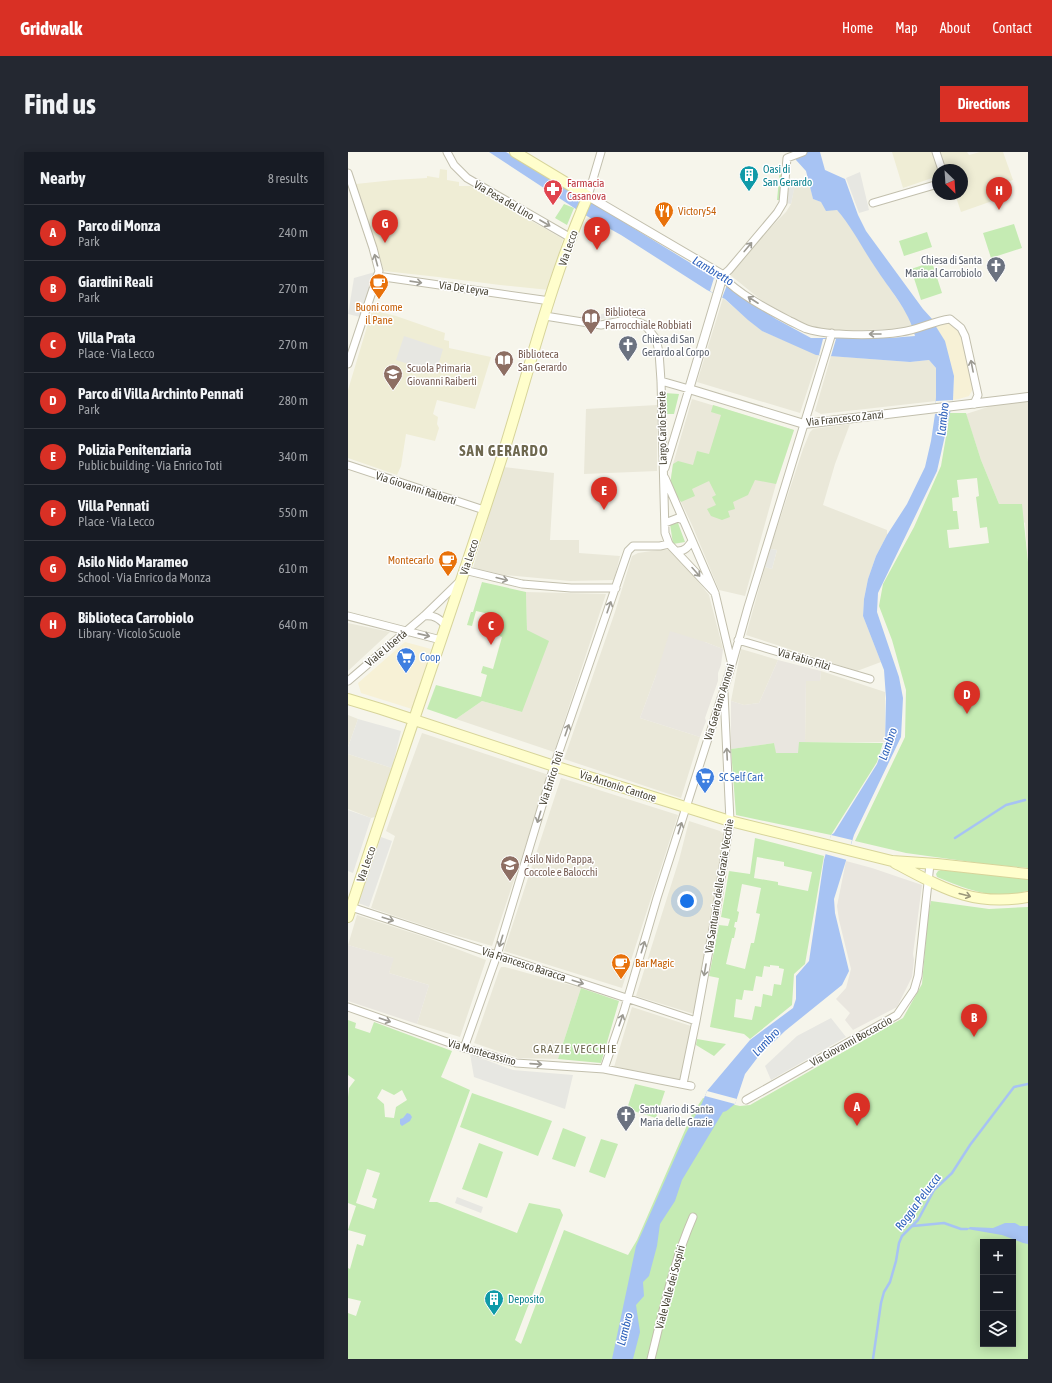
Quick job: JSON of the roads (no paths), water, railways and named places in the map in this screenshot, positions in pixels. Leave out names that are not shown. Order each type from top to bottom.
[{"type":"main road","points":[[515,152],[587,198]]},
{"type":"main road","name":"Via Lecco","points":[[349,910],[446,626],[571,238],[587,198]]},
{"type":"main road","name":"Via Antonio Cantore","points":[[348,699],[686,808],[730,821],[892,861]]},
{"type":"main road","points":[[892,861],[1028,874]]},
{"type":"main road","points":[[892,861],[928,881],[950,891],[979,899],[1009,900],[1028,897]]},
{"type":"street","name":"Via Pesa del Lino","points":[[447,152],[454,165],[467,178],[571,238]]},
{"type":"street","points":[[601,152],[587,198],[719,272],[721,279],[780,316],[806,329],[831,335],[880,334],[914,330],[950,319],[961,328],[965,336],[978,395],[974,404]]},
{"type":"street","points":[[689,389],[721,279],[783,203],[791,157],[803,152]]},
{"type":"street","points":[[936,152],[940,164]]},
{"type":"street","points":[[348,173],[379,270],[348,364]]},
{"type":"street","points":[[873,203],[932,186]]},
{"type":"street","name":"Via De Leyva","points":[[377,276],[550,301]]},
{"type":"street","points":[[545,316],[596,325],[626,320],[645,325],[656,339],[659,352],[661,381]]},
{"type":"street","name":"Via Gaetano Annoni","points":[[604,1069],[732,664],[831,335]]},
{"type":"street","name":"Largo Carlo Esterle","points":[[715,593],[678,551],[669,544],[665,533],[663,474],[661,381],[689,389],[663,474],[715,593],[732,664]]},
{"type":"street","name":"Via Francesco Zanzi","points":[[689,389],[804,424],[974,404]]},
{"type":"street","points":[[974,404],[1028,397]]},
{"type":"street","name":"Via Giovanni Raiberti","points":[[348,466],[484,510]]},
{"type":"street","points":[[665,523],[678,518],[683,520]]},
{"type":"street","points":[[678,551],[683,551],[692,541]]},
{"type":"street","name":"Via Enrico Toti","points":[[464,1048],[497,955],[554,766],[628,551],[633,546],[660,546],[669,544]]},
{"type":"street","points":[[462,575],[522,584],[571,588],[616,588]]},
{"type":"street","name":"Viale Libertà","points":[[348,681],[447,595],[462,575]]},
{"type":"street","points":[[348,616],[441,640]]},
{"type":"street","points":[[424,616],[434,616],[439,618],[446,626]]},
{"type":"street","name":"Via Fabio Filzi","points":[[738,640],[870,679]]},
{"type":"street","name":"Via Santuario delle Grazie Vecchie","points":[[683,1084],[716,912],[730,821],[724,687]]},
{"type":"street","name":"Via Giovanni Boccaccio","points":[[746,1100],[897,1015],[914,990],[918,976],[930,864]]},
{"type":"street","name":"Via Francesco Baracca","points":[[349,910],[497,955],[696,1021]]},
{"type":"street","name":"Via Montecassino","points":[[348,1007],[464,1048],[516,1062],[604,1069],[691,1086]]},
{"type":"street","name":"Viale Valle dei Sospiri","points":[[651,1359],[672,1275],[684,1237],[693,1217]]},
{"type":"water","name":"Lambro","points":[[489,152],[506,152],[728,286],[776,319],[811,338],[890,338],[915,336],[908,317],[898,300],[852,230],[837,210],[826,211],[821,202],[813,199],[806,171],[796,160],[793,152],[820,152],[825,170],[845,179],[858,215],[866,231],[923,309],[933,320],[945,341],[954,376],[953,400],[937,471],[878,593],[877,612],[899,677],[903,698],[901,737],[854,835],[834,899],[835,913],[849,971],[842,985],[785,1031],[758,1057],[745,1074],[735,1104],[723,1112],[682,1180],[675,1201],[660,1224],[657,1246],[649,1276],[643,1282],[644,1296],[636,1305],[640,1332],[633,1359],[612,1359],[636,1246],[685,1135],[707,1091],[750,1040],[793,1008],[796,999],[796,976],[809,961],[824,860],[831,835],[834,833],[877,764],[885,742],[886,698],[884,670],[863,616],[864,599],[868,579],[876,556],[887,535],[907,504],[925,467],[935,414],[936,368],[929,360],[910,362],[816,355],[762,331],[725,299],[707,290],[621,235],[585,215]]},
{"type":"water","points":[[407,1113],[412,1117],[410,1121],[402,1126],[400,1124],[400,1119]]},
{"type":"water","points":[[1005,1223],[1015,1223],[1020,1226],[1028,1226],[1028,1244],[1002,1235],[967,1229],[970,1227],[993,1228]]},
{"type":"waterway","points":[[955,838],[1006,805],[1025,800]]},
{"type":"waterway","name":"Roggia Pelucca","points":[[873,1359],[881,1303],[884,1292],[890,1282],[902,1236],[918,1220],[934,1190],[952,1173],[970,1145],[1014,1087],[1028,1084]]},
{"type":"waterway","points":[[913,1226],[944,1223],[961,1229],[967,1229]]},
{"type":"place","name":"Oasi di San Gerardo","points":[[749,192]]},
{"type":"place","name":"Farmacia Casanova","points":[[553,206]]},
{"type":"place","name":"Biblioteca Carrobiolo","points":[[999,210]]},
{"type":"place","name":"Victory54","points":[[664,228]]},
{"type":"place","name":"Asilo Nido Marameo","points":[[385,243]]},
{"type":"place","name":"Villa Pennati","points":[[597,250]]},
{"type":"place","name":"Chiesa di Santa Maria al Carrobiolo","points":[[996,283]]},
{"type":"place","name":"Buoni come il Pane","points":[[379,300]]},
{"type":"place","name":"Biblioteca Parrocchiale Robbiati","points":[[591,335]]},
{"type":"place","name":"Chiesa di San Gerardo al Corpo","points":[[628,362]]},
{"type":"place","name":"Biblioteca San Gerardo","points":[[504,377]]},
{"type":"place","name":"Scuola Primaria Giovanni Raiberti","points":[[393,391]]},
{"type":"place","name":"Polizia Penitenziaria","points":[[604,510]]},
{"type":"place","name":"Montecarlo","points":[[448,577]]},
{"type":"place","name":"Villa Prata","points":[[491,645]]},
{"type":"place","name":"Coop","points":[[406,674]]},
{"type":"place","name":"Parco di Villa Archinto Pennati","points":[[967,714]]},
{"type":"place","name":"SC Self Cart","points":[[705,794]]},
{"type":"place","name":"Asilo Nido Pappa, Coccole e Balocchi","points":[[510,882]]},
{"type":"place","name":"Bar Magic","points":[[621,980]]},
{"type":"place","name":"Giardini Reali","points":[[974,1037]]},
{"type":"place","name":"Parco di Monza","points":[[857,1126]]},
{"type":"place","name":"Santuario di Santa Maria delle Grazie","points":[[626,1132]]},
{"type":"place","name":"Deposito","points":[[494,1316]]},
{"type":"district","name":"SAN GERARDO","points":[[504,451]]},
{"type":"district","name":"GRAZIE VECCHIE","points":[[575,1049]]},
{"type":"water label","name":"Lambretto","points":[[713,271]]}]
